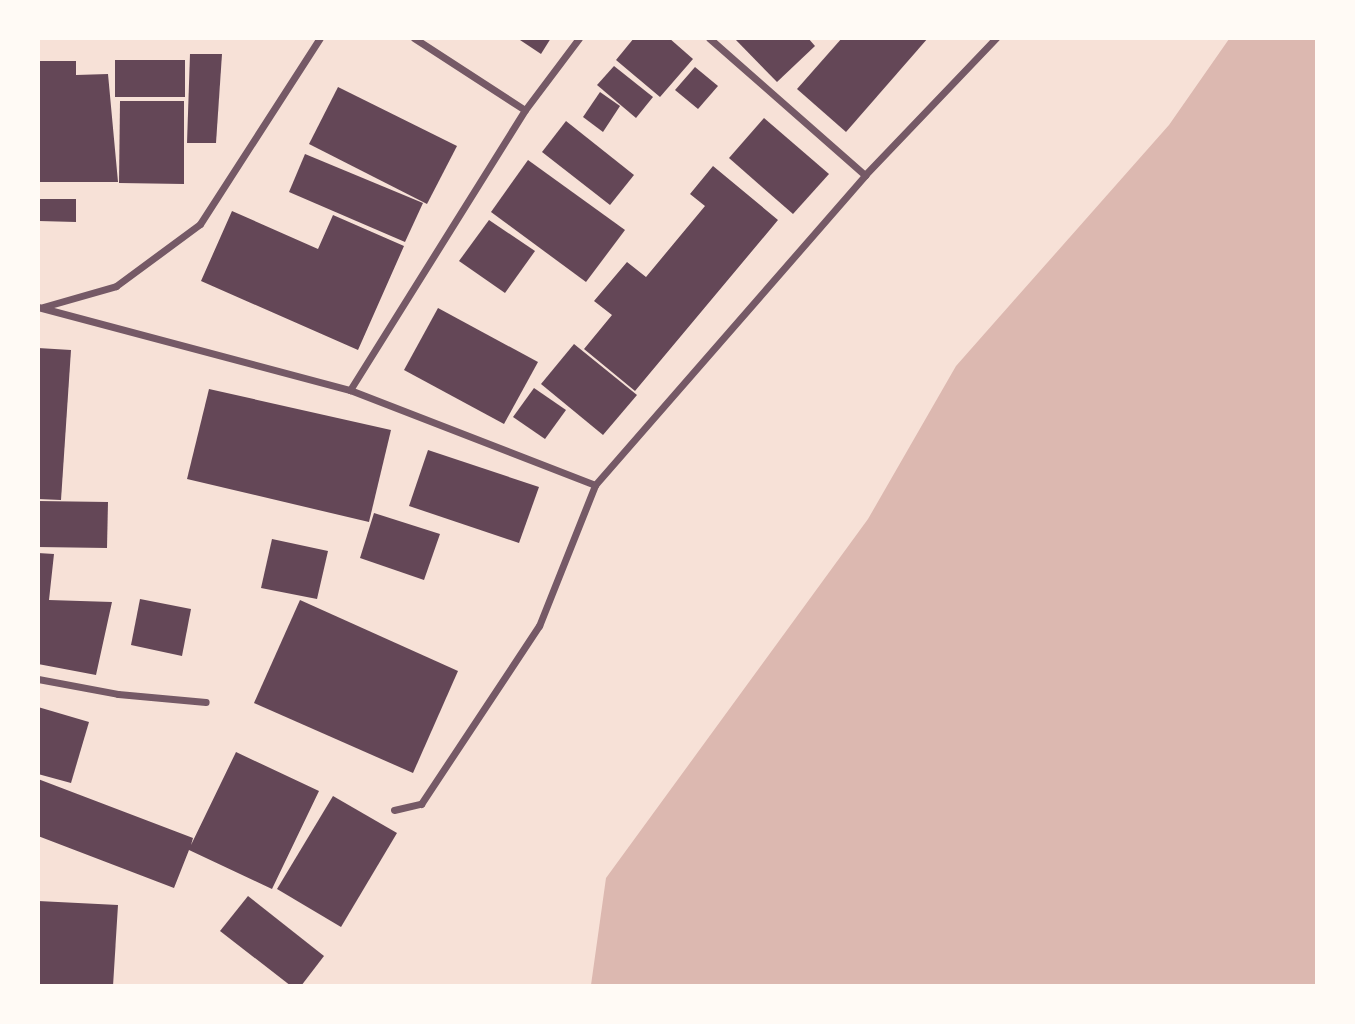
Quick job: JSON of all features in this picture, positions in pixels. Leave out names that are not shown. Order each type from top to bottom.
[{"type":"street","points":[[40,307],[116,286],[200,224],[320,38]]},
{"type":"street","points":[[414,38],[524,110]]},
{"type":"street","points":[[350,390],[524,110],[579,38]]},
{"type":"street","points":[[709,38],[865,175]]},
{"type":"street","points":[[394,810],[421,804],[539,626],[595,485],[865,175],[996,38]]},
{"type":"street","points":[[40,307],[350,390],[595,485]]},
{"type":"street","points":[[38,679],[118,694],[206,702]]},
{"type":"shaded area","points":[[1229,39],[1316,39],[1316,985],[591,985],[606,878],[868,519],[956,366],[1169,125]]},
{"type":"building","points":[[517,38],[551,38],[541,54]]},
{"type":"building","points":[[634,38],[669,38],[693,59],[660,97],[616,60]]},
{"type":"building","points":[[734,38],[808,38],[815,46],[777,82]]},
{"type":"building","points":[[842,38],[928,38],[846,132],[797,89]]},
{"type":"building","points":[[190,54],[222,54],[216,143],[187,143]]},
{"type":"building","points":[[115,60],[185,60],[185,97],[115,97]]},
{"type":"building","points":[[39,61],[76,61],[76,75],[108,74],[118,182],[38,182]]},
{"type":"building","points":[[614,66],[653,97],[636,118],[597,85]]},
{"type":"building","points":[[695,67],[718,86],[698,109],[675,90]]},
{"type":"building","points":[[338,87],[457,146],[427,204],[309,144]]},
{"type":"building","points":[[600,92],[620,106],[603,132],[583,117]]},
{"type":"building","points":[[120,101],[184,101],[184,184],[119,183]]},
{"type":"building","points":[[764,118],[829,174],[793,214],[729,158]]},
{"type":"building","points":[[566,121],[634,175],[610,205],[542,152]]},
{"type":"building","points":[[305,154],[423,203],[405,242],[289,192]]},
{"type":"building","points":[[528,160],[625,230],[586,282],[491,212]]},
{"type":"building","points":[[713,166],[778,220],[635,391],[584,349],[612,315],[594,301],[627,262],[646,277],[705,206],[690,194]]},
{"type":"building","points":[[39,199],[76,199],[76,222],[39,221]]},
{"type":"building","points":[[232,211],[318,249],[333,215],[404,246],[358,350],[201,281]]},
{"type":"building","points":[[489,220],[535,251],[505,293],[459,261]]},
{"type":"building","points":[[438,308],[538,362],[504,424],[404,370]]},
{"type":"building","points":[[574,344],[637,395],[603,435],[541,384]]},
{"type":"building","points":[[38,348],[71,350],[61,500],[38,499]]},
{"type":"building","points":[[534,388],[566,410],[545,439],[513,417]]},
{"type":"building","points":[[209,389],[391,430],[369,522],[187,479]]},
{"type":"building","points":[[428,450],[539,487],[519,543],[409,506]]},
{"type":"building","points":[[38,501],[108,502],[107,548],[38,547]]},
{"type":"building","points":[[374,513],[440,534],[424,580],[360,558]]},
{"type":"building","points":[[272,539],[328,551],[317,599],[261,588]]},
{"type":"building","points":[[38,553],[54,554],[49,600],[112,602],[96,675],[38,664]]},
{"type":"building","points":[[140,599],[191,609],[182,656],[131,645]]},
{"type":"building","points":[[300,600],[458,671],[413,773],[254,703]]},
{"type":"building","points":[[38,707],[89,722],[71,783],[38,774]]},
{"type":"building","points":[[236,752],[319,791],[272,889],[189,850],[174,888],[38,836],[38,779],[193,838],[191,845]]},
{"type":"building","points":[[333,796],[397,833],[341,927],[277,889]]},
{"type":"building","points":[[248,896],[324,956],[301,986],[291,986],[220,931]]},
{"type":"building","points":[[38,901],[118,905],[113,986],[38,986]]}]
